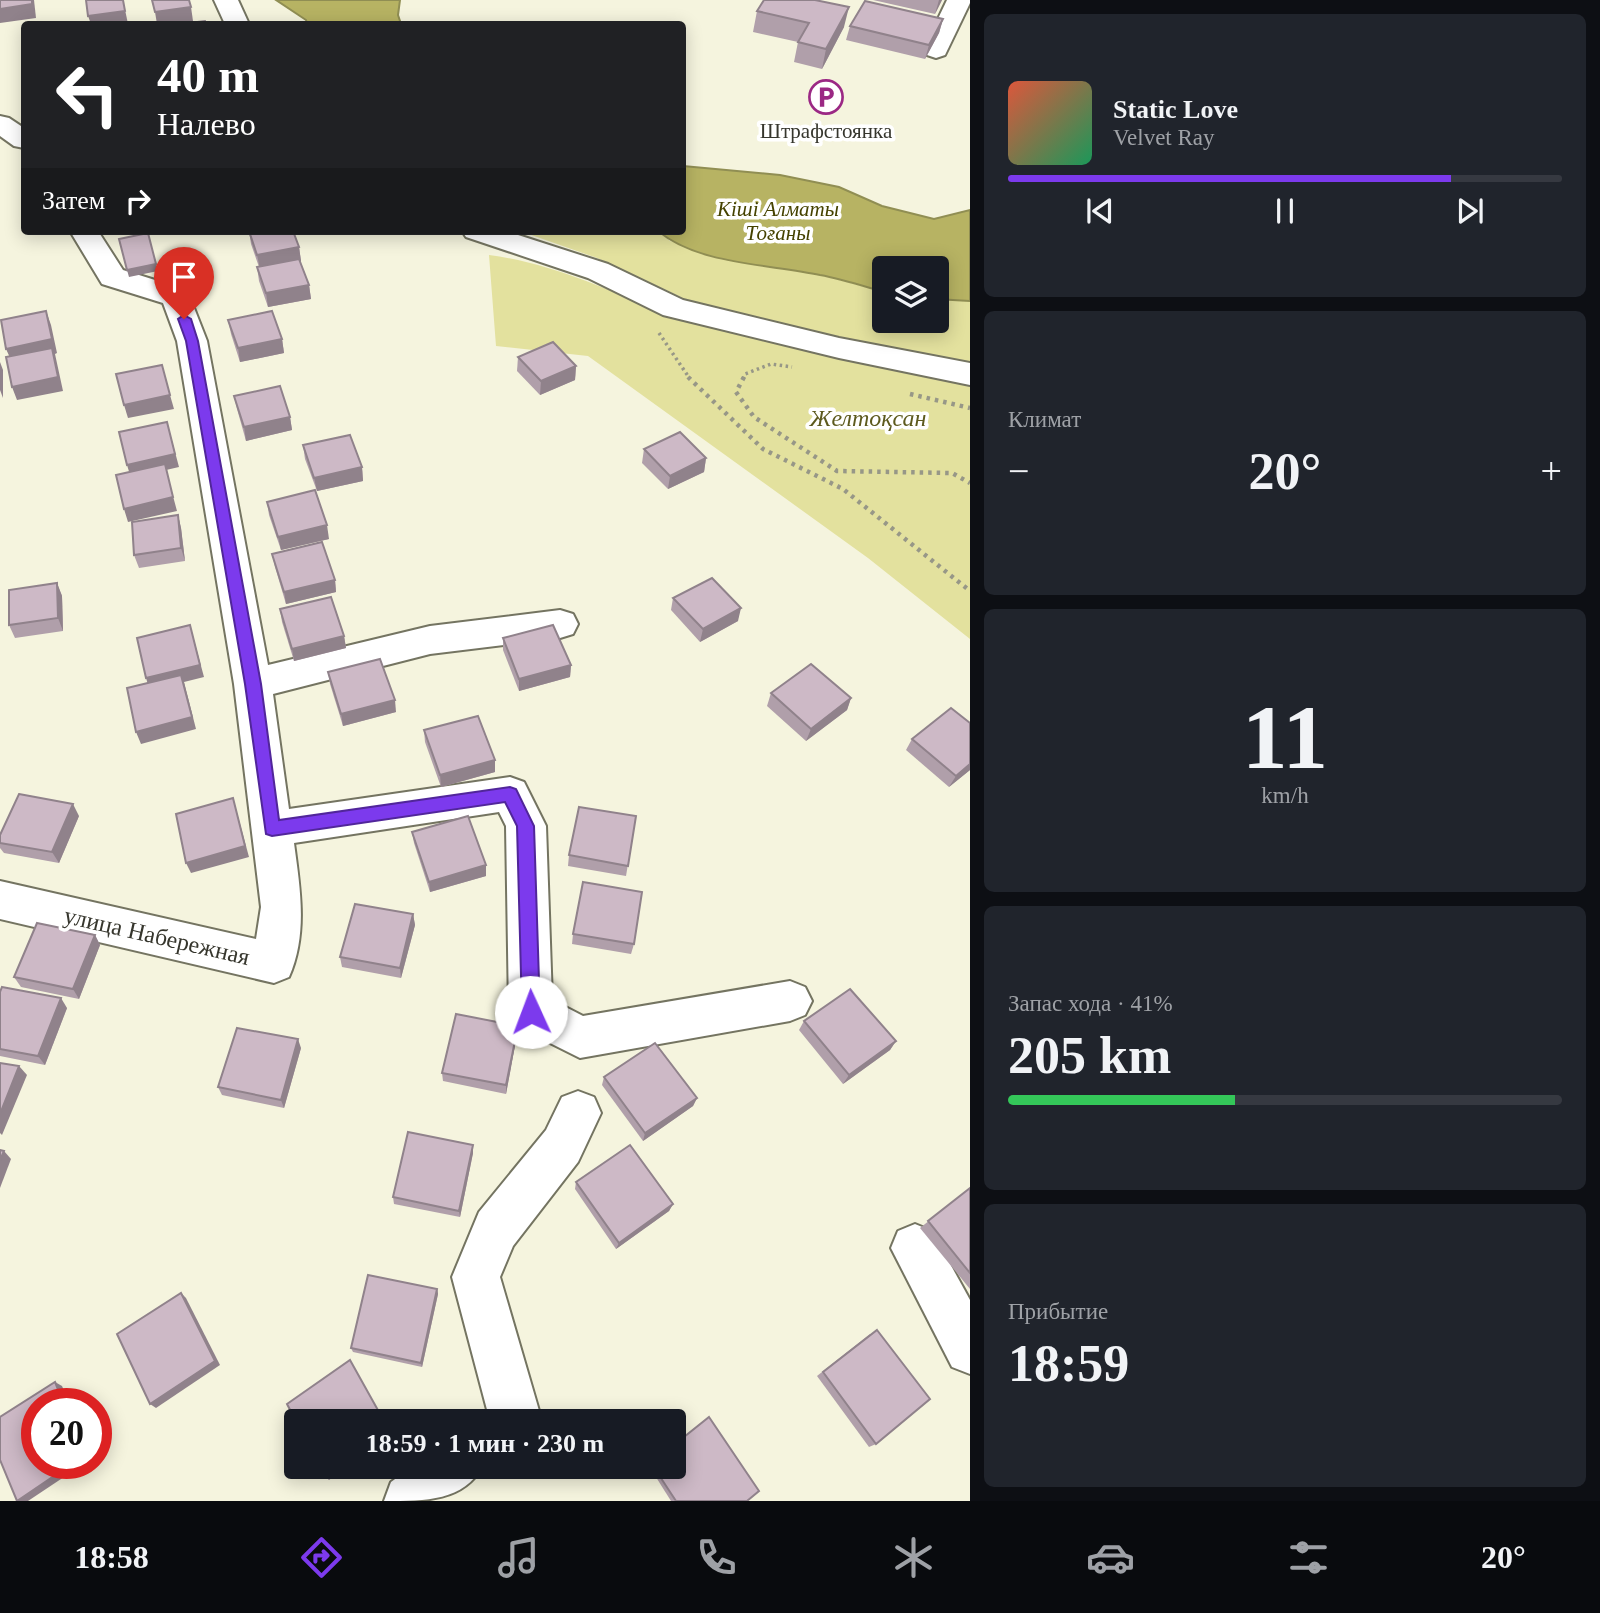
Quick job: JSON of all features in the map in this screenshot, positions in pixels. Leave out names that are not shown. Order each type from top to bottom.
[{"type":"street","points":[[226,0],[236,21]]},
{"type":"street","points":[[936,50],[959,0]]},
{"type":"street","points":[[0,124],[21,137]]},
{"type":"street","name":"улица Набережная","points":[[4,910],[274,963],[282,907],[253,684],[192,341],[176,298],[112,277],[86,235]]},
{"type":"street","points":[[488,235],[598,271],[674,308],[839,348],[970,374]]},
{"type":"street","points":[[253,684],[430,640],[560,624]]},
{"type":"street","points":[[272,829],[510,794],[526,826],[531,1012],[580,1037],[790,1001]]},
{"type":"street","points":[[513,1409],[477,1277],[496,1229],[562,1146],[578,1113]]},
{"type":"street","points":[[915,1248],[970,1349]]},
{"type":"street","points":[[410,1501],[440,1479]]},
{"type":"path","points":[[658,332],[687,376],[763,449],[843,489],[970,591]]},
{"type":"path","points":[[797,368],[771,364],[745,374],[736,392],[754,417],[837,471],[952,473],[970,483]]},
{"type":"path","points":[[904,392],[970,408]]},
{"type":"green space","name":"Желтоқсан","points":[[531,235],[663,235],[670,241],[872,289],[872,333],[949,333],[949,300],[970,301],[970,639],[868,558],[588,356],[496,346],[489,255],[556,271],[663,313],[681,297],[597,258]]},
{"type":"water","points":[[276,0],[400,0],[400,21],[306,20]]},
{"type":"water","name":"Кіші Алматы Тоғаны","points":[[686,166],[780,175],[839,187],[882,206],[934,219],[970,210],[970,301],[949,300],[949,256],[872,256],[872,289],[800,271],[736,262],[694,251],[664,235],[686,235]]},
{"type":"building","points":[[0,0],[32,0],[32,4],[0,9]]},
{"type":"building","points":[[86,0],[123,0],[125,11],[88,16]]},
{"type":"building","points":[[152,0],[189,0],[191,7],[155,12]]},
{"type":"building","points":[[764,0],[815,0],[849,7],[826,49],[798,42],[809,23],[757,11]]},
{"type":"building","points":[[865,1],[943,19],[929,45],[850,26]]},
{"type":"building","points":[[149,235],[156,264],[127,270],[119,239]]},
{"type":"building","points":[[250,235],[294,235],[299,247],[257,255]]},
{"type":"building","points":[[299,259],[309,285],[266,293],[257,267]]},
{"type":"building","points":[[46,311],[52,339],[6,349],[1,320]]},
{"type":"building","points":[[272,311],[282,339],[238,348],[228,320]]},
{"type":"building","points":[[553,342],[576,366],[541,381],[518,357]]},
{"type":"building","points":[[52,348],[58,377],[12,387],[6,357]]},
{"type":"building","points":[[162,365],[170,395],[124,405],[116,374]]},
{"type":"building","points":[[280,386],[290,417],[244,427],[234,396]]},
{"type":"building","points":[[167,422],[175,454],[127,465],[119,432]]},
{"type":"building","points":[[680,432],[706,458],[670,476],[644,449]]},
{"type":"building","points":[[350,435],[362,467],[314,478],[303,445]]},
{"type":"building","points":[[165,464],[173,497],[124,509],[116,475]]},
{"type":"building","points":[[315,490],[327,525],[278,537],[267,502]]},
{"type":"building","points":[[178,515],[181,548],[134,555],[132,522]]},
{"type":"building","points":[[322,542],[335,580],[284,592],[272,554]]},
{"type":"building","points":[[712,578],[741,608],[703,629],[673,598]]},
{"type":"building","points":[[57,583],[58,618],[9,625],[9,590]]},
{"type":"building","points":[[331,597],[344,636],[292,649],[280,609]]},
{"type":"building","points":[[190,625],[200,665],[146,678],[137,638]]},
{"type":"building","points":[[553,625],[571,665],[519,679],[503,638]]},
{"type":"building","points":[[380,659],[395,700],[341,714],[328,672]]},
{"type":"building","points":[[811,664],[851,698],[811,729],[771,693]]},
{"type":"building","points":[[181,675],[192,717],[136,732],[127,688]]},
{"type":"building","points":[[951,708],[970,723],[970,764],[956,776],[912,739]]},
{"type":"building","points":[[478,716],[495,760],[440,775],[424,730]]},
{"type":"building","points":[[19,794],[73,804],[52,852],[0,843],[0,835]]},
{"type":"building","points":[[233,798],[245,846],[186,863],[176,814]]},
{"type":"building","points":[[579,807],[636,816],[628,866],[569,855]]},
{"type":"building","points":[[468,816],[486,865],[429,882],[412,832]]},
{"type":"building","points":[[583,882],[642,892],[634,944],[573,934]]},
{"type":"building","points":[[355,904],[413,914],[400,968],[340,957]]},
{"type":"building","points":[[37,923],[95,935],[73,989],[14,977]]},
{"type":"building","points":[[2,987],[61,998],[38,1056],[0,1049]]},
{"type":"building","points":[[850,989],[896,1041],[849,1075],[804,1021]]},
{"type":"building","points":[[456,1014],[518,1026],[506,1085],[442,1073]]},
{"type":"building","points":[[237,1028],[298,1039],[281,1100],[218,1087]]},
{"type":"building","points":[[655,1043],[697,1098],[645,1133],[604,1077]]},
{"type":"building","points":[[0,1063],[19,1066],[0,1114]]},
{"type":"building","points":[[408,1132],[473,1145],[459,1211],[393,1197]]},
{"type":"building","points":[[630,1145],[673,1204],[619,1243],[576,1182]]},
{"type":"building","points":[[970,1188],[970,1273],[928,1221]]},
{"type":"building","points":[[368,1275],[437,1289],[421,1363],[351,1348]]},
{"type":"building","points":[[181,1293],[215,1361],[150,1404],[117,1334]]},
{"type":"building","points":[[877,1330],[930,1399],[876,1444],[823,1372]]},
{"type":"building","points":[[350,1360],[377,1409],[290,1409],[287,1404]]},
{"type":"building","points":[[55,1382],[57,1388],[46,1388]]},
{"type":"building","points":[[21,1404],[21,1479],[49,1479],[17,1501],[0,1460],[0,1417]]},
{"type":"building","points":[[709,1417],[759,1491],[747,1501],[676,1501],[662,1479],[686,1479],[686,1435]]},
{"type":"place","name":"Штрафстоянка","points":[[826,97]]},
{"type":"route","points":[[184,319],[192,341],[253,684],[272,829],[510,794],[526,826],[531,1012]]}]
